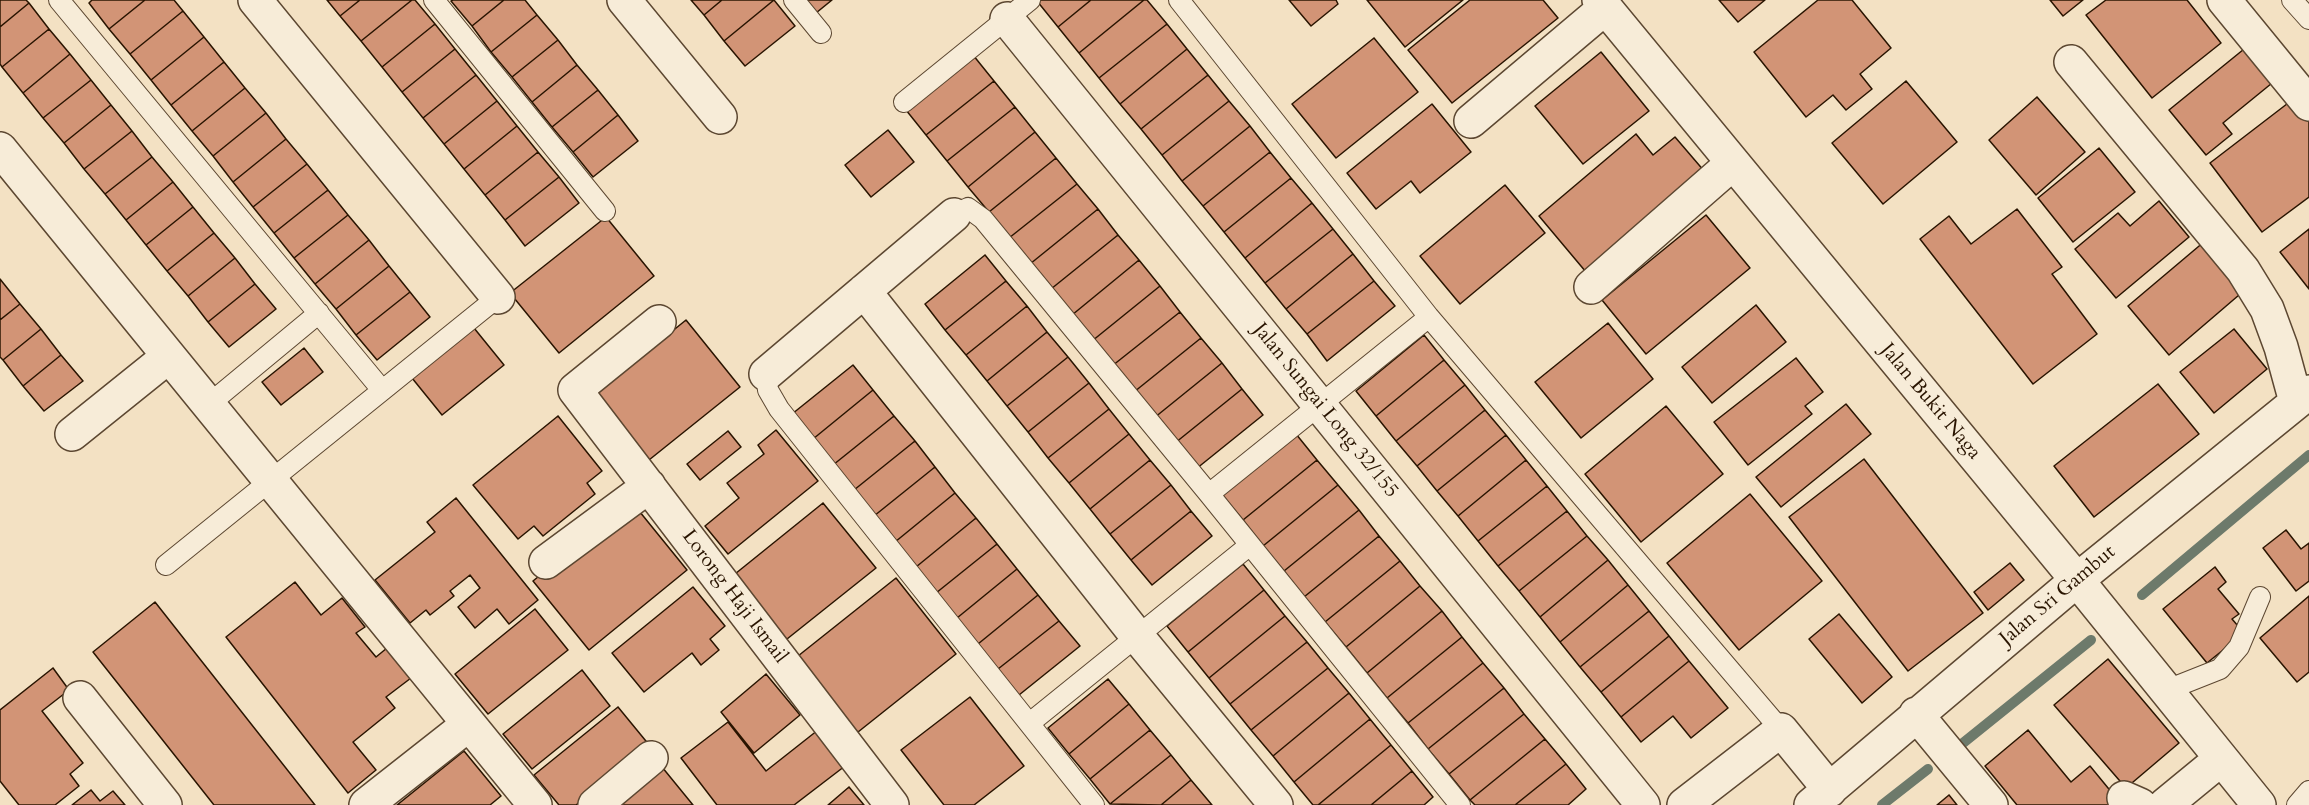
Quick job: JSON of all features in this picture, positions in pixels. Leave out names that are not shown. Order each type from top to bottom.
[{"type":"street","points":[[255,0],[498,297]]},
{"type":"street","points":[[624,0],[720,117]]},
{"type":"street","points":[[2224,0],[2309,104]]},
{"type":"street","points":[[1471,121],[1602,4]]},
{"type":"street","name":"Jalan Bukit Naga","points":[[1602,4],[2077,580],[2259,805]]},
{"type":"street","name":"Jalan Sungai Long 32/155","points":[[1018,9],[1320,405],[1643,805]]},
{"type":"street","points":[[2071,62],[2243,270],[2267,309],[2302,397]]},
{"type":"street","points":[[0,149],[535,805]]},
{"type":"street","points":[[1591,287],[1733,163]]},
{"type":"street","points":[[766,374],[954,215]]},
{"type":"street","points":[[864,291],[1137,636],[1276,805]]},
{"type":"street","name":"Lorong Haji Ismail","points":[[659,322],[575,390],[892,805]]},
{"type":"street","points":[[72,434],[169,356]]},
{"type":"street","name":"Jalan Sri Gambut","points":[[1820,798],[1916,714],[2077,580],[2302,397]]},
{"type":"street","points":[[546,562],[649,486]]},
{"type":"street","points":[[80,698],[165,805]]},
{"type":"street","points":[[1916,714],[1991,805]]},
{"type":"street","points":[[366,805],[469,724]]},
{"type":"street","points":[[1684,805],[1781,730],[1820,798]]},
{"type":"street","points":[[595,805],[651,758]]},
{"type":"street","points":[[2165,805],[2221,759]]},
{"type":"lane","points":[[59,0],[382,390]]},
{"type":"lane","points":[[434,0],[605,211]]},
{"type":"lane","points":[[794,0],[821,33]]},
{"type":"lane","points":[[1179,0],[1429,317],[1781,730]]},
{"type":"lane","points":[[2292,0],[2309,19]]},
{"type":"lane","points":[[904,102],[1018,9]]},
{"type":"lane","points":[[954,215],[969,208],[983,219],[1460,805]]},
{"type":"lane","points":[[166,565],[498,297]]},
{"type":"lane","points":[[208,405],[319,313]]},
{"type":"lane","points":[[1209,494],[1429,317]]},
{"type":"lane","points":[[766,374],[768,390],[779,409],[1095,805]]},
{"type":"lane","points":[[1031,722],[1250,545]]},
{"type":"lane","points":[[2167,690],[2220,669],[2239,647],[2260,597]]},
{"type":"lane","points":[[2296,805],[2309,790]]},
{"type":"building","points":[[0,0],[26,0],[29,3],[0,27]]},
{"type":"building","points":[[92,0],[145,0],[109,29],[89,3]]},
{"type":"building","points":[[145,0],[174,0],[183,11],[130,54],[109,29]]},
{"type":"building","points":[[327,0],[360,0],[340,16]]},
{"type":"building","points":[[360,0],[412,0],[361,41],[340,16]]},
{"type":"building","points":[[412,0],[415,0],[435,24],[382,67],[361,41]]},
{"type":"building","points":[[504,0],[472,26],[451,1]]},
{"type":"building","points":[[504,0],[525,0],[537,15],[491,52],[472,26]]},
{"type":"building","points":[[691,0],[722,0],[704,15]]},
{"type":"building","points":[[722,0],[774,0],[724,41],[704,15]]},
{"type":"building","points":[[774,0],[795,26],[745,66],[724,41]]},
{"type":"building","points":[[805,0],[832,0],[816,13]]},
{"type":"building","points":[[1038,0],[1091,0],[1058,27]]},
{"type":"building","points":[[1091,0],[1144,0],[1079,53],[1058,27]]},
{"type":"building","points":[[1144,0],[1147,0],[1167,24],[1099,78],[1079,53]]},
{"type":"building","points":[[1289,0],[1336,0],[1338,4],[1311,26]]},
{"type":"building","points":[[1367,0],[1463,0],[1405,47]]},
{"type":"building","points":[[1470,0],[1543,0],[1558,18],[1452,103],[1408,50]]},
{"type":"building","points":[[1719,0],[1765,0],[1738,22]]},
{"type":"building","points":[[1818,0],[1852,0],[1891,48],[1860,74],[1872,89],[1846,110],[1833,95],[1806,117],[1754,52]]},
{"type":"building","points":[[2050,0],[2083,0],[2063,16]]},
{"type":"building","points":[[2106,0],[2187,0],[2221,43],[2152,98],[2086,15]]},
{"type":"building","points":[[29,3],[49,29],[2,67],[0,64],[0,27]]},
{"type":"building","points":[[183,11],[204,37],[151,80],[130,54]]},
{"type":"building","points":[[537,15],[558,40],[512,77],[491,52]]},
{"type":"building","points":[[435,24],[455,49],[402,92],[382,67]]},
{"type":"building","points":[[1167,24],[1187,49],[1120,104],[1099,78]]},
{"type":"building","points":[[49,29],[70,54],[23,93],[2,67]]},
{"type":"building","points":[[204,37],[224,62],[171,105],[151,80]]},
{"type":"building","points":[[1374,38],[1418,92],[1336,158],[1292,104]]},
{"type":"building","points":[[558,40],[577,65],[532,102],[512,77]]},
{"type":"building","points":[[2249,45],[2277,79],[2223,123],[2232,134],[2206,155],[2169,110]]},
{"type":"building","points":[[455,49],[476,75],[423,118],[402,92]]},
{"type":"building","points":[[1187,49],[1208,75],[1141,129],[1120,104]]},
{"type":"building","points":[[1601,52],[1649,111],[1583,164],[1535,106]]},
{"type":"building","points":[[70,54],[91,80],[43,118],[23,93]]},
{"type":"building","points":[[973,55],[994,81],[926,135],[906,110]]},
{"type":"building","points":[[224,62],[245,88],[192,131],[171,105]]},
{"type":"building","points":[[577,65],[598,90],[552,127],[532,102]]},
{"type":"building","points":[[476,75],[497,101],[444,144],[423,118]]},
{"type":"building","points":[[1208,75],[1229,101],[1162,155],[1141,129]]},
{"type":"building","points":[[91,80],[111,105],[64,143],[43,118]]},
{"type":"building","points":[[994,81],[1015,107],[947,161],[926,135]]},
{"type":"building","points":[[1906,81],[1957,142],[1883,204],[1832,143]]},
{"type":"building","points":[[245,88],[266,113],[213,156],[192,131]]},
{"type":"building","points":[[598,90],[618,115],[573,152],[552,127]]},
{"type":"building","points":[[2037,97],[2085,152],[2036,195],[1989,140]]},
{"type":"building","points":[[2296,97],[2309,113],[2309,197],[2262,232],[2210,163]]},
{"type":"building","points":[[497,101],[517,126],[464,169],[444,144]]},
{"type":"building","points":[[1229,101],[1250,126],[1182,181],[1162,155]]},
{"type":"building","points":[[1432,104],[1471,152],[1420,193],[1411,181],[1376,209],[1347,173]]},
{"type":"building","points":[[111,105],[132,131],[84,169],[64,143]]},
{"type":"building","points":[[1015,107],[1035,132],[968,187],[947,161]]},
{"type":"building","points":[[266,113],[286,139],[233,182],[213,156]]},
{"type":"building","points":[[618,115],[638,141],[593,177],[573,152]]},
{"type":"building","points":[[517,126],[538,152],[485,195],[464,169]]},
{"type":"building","points":[[1250,126],[1270,152],[1203,206],[1182,181]]},
{"type":"building","points":[[888,130],[914,162],[871,197],[845,165]]},
{"type":"building","points":[[132,131],[152,157],[105,194],[84,169]]},
{"type":"building","points":[[1035,132],[1056,158],[989,212],[968,187]]},
{"type":"building","points":[[1636,134],[1653,155],[1675,137],[1705,172],[1586,272],[1539,216]]},
{"type":"building","points":[[286,139],[307,164],[253,207],[233,182]]},
{"type":"building","points":[[2099,148],[2135,192],[2073,242],[2038,198]]},
{"type":"building","points":[[538,152],[559,177],[505,220],[485,195]]},
{"type":"building","points":[[1270,152],[1291,178],[1224,232],[1203,206]]},
{"type":"building","points":[[152,157],[173,182],[126,220],[105,194]]},
{"type":"building","points":[[1056,158],[1077,184],[1009,238],[989,212]]},
{"type":"building","points":[[307,164],[328,190],[274,233],[253,207]]},
{"type":"building","points":[[559,177],[579,203],[525,246],[505,220]]},
{"type":"building","points":[[1291,178],[1312,203],[1245,258],[1224,232]]},
{"type":"building","points":[[173,182],[193,207],[146,245],[126,220]]},
{"type":"building","points":[[1077,184],[1098,209],[1030,264],[1009,238]]},
{"type":"building","points":[[1505,185],[1545,233],[1460,304],[1420,256]]},
{"type":"building","points":[[328,190],[348,215],[294,258],[274,233]]},
{"type":"building","points":[[2159,201],[2189,237],[2116,298],[2075,249],[2118,213],[2130,226]]},
{"type":"building","points":[[1312,203],[1333,229],[1265,283],[1245,258]]},
{"type":"building","points":[[193,207],[214,233],[167,271],[146,245]]},
{"type":"building","points":[[1098,209],[1118,235],[1051,289],[1030,264]]},
{"type":"building","points":[[2017,209],[2062,267],[2052,274],[2097,334],[2033,384],[1920,239],[1949,216],[1971,244]]},
{"type":"building","points":[[348,215],[369,240],[315,284],[294,258]]},
{"type":"building","points":[[1706,215],[1750,268],[1646,354],[1602,300]]},
{"type":"building","points":[[606,217],[654,276],[559,353],[510,293]]},
{"type":"building","points":[[1333,229],[1353,254],[1286,309],[1265,283]]},
{"type":"building","points":[[2309,229],[2309,289],[2280,252]]},
{"type":"building","points":[[214,233],[235,258],[188,296],[167,271]]},
{"type":"building","points":[[1118,235],[1139,260],[1072,315],[1051,289]]},
{"type":"building","points":[[369,240],[389,266],[336,309],[315,284]]},
{"type":"building","points":[[2205,241],[2246,289],[2169,355],[2128,306]]},
{"type":"building","points":[[1353,254],[1374,281],[1307,334],[1286,309]]},
{"type":"building","points":[[985,255],[1006,281],[945,330],[925,304]]},
{"type":"building","points":[[235,258],[255,284],[208,322],[188,296]]},
{"type":"building","points":[[1139,260],[1160,286],[1092,341],[1072,315]]},
{"type":"building","points":[[389,266],[410,292],[356,335],[336,309]]},
{"type":"building","points":[[0,279],[20,304],[0,320]]},
{"type":"building","points":[[1006,281],[1027,306],[966,355],[945,330]]},
{"type":"building","points":[[1374,281],[1395,306],[1327,361],[1307,334]]},
{"type":"building","points":[[255,284],[276,309],[229,347],[208,322]]},
{"type":"building","points":[[1160,286],[1180,312],[1112,366],[1092,341]]},
{"type":"building","points":[[410,292],[430,317],[377,360],[356,335]]},
{"type":"building","points":[[20,304],[41,329],[3,360],[0,357],[0,320]]},
{"type":"building","points":[[1756,305],[1786,342],[1712,403],[1682,367]]},
{"type":"building","points":[[1027,306],[1047,332],[987,381],[966,355]]},
{"type":"building","points":[[1180,312],[1201,338],[1134,392],[1112,366]]},
{"type":"building","points":[[686,320],[740,387],[644,464],[591,397]]},
{"type":"building","points":[[1608,323],[1653,379],[1581,438],[1535,382]]},
{"type":"building","points":[[474,328],[504,365],[442,415],[412,378]]},
{"type":"building","points":[[41,329],[61,355],[23,386],[3,360]]},
{"type":"building","points":[[2234,329],[2267,369],[2214,413],[2180,372]]},
{"type":"building","points":[[1047,332],[1068,357],[1007,406],[987,381]]},
{"type":"building","points":[[1424,335],[1444,360],[1376,416],[1356,391]]},
{"type":"building","points":[[1201,338],[1222,363],[1154,418],[1134,392]]},
{"type":"building","points":[[304,348],[323,372],[281,405],[262,382]]},
{"type":"building","points":[[61,355],[83,381],[44,411],[23,386]]},
{"type":"building","points":[[1068,357],[1089,383],[1028,432],[1007,406]]},
{"type":"building","points":[[1796,358],[1823,392],[1805,406],[1812,414],[1748,465],[1714,422]]},
{"type":"building","points":[[1444,360],[1465,385],[1396,441],[1376,416]]},
{"type":"building","points":[[1222,363],[1242,389],[1175,443],[1154,418]]},
{"type":"building","points":[[853,365],[873,390],[813,439],[792,414]]},
{"type":"building","points":[[1089,383],[1109,409],[1048,458],[1028,432]]},
{"type":"building","points":[[2158,384],[2199,434],[2094,517],[2054,466]]},
{"type":"building","points":[[1465,385],[1485,410],[1417,466],[1396,441]]},
{"type":"building","points":[[1242,389],[1263,415],[1196,469],[1175,443]]},
{"type":"building","points":[[873,390],[894,416],[833,465],[813,439]]},
{"type":"building","points":[[1846,404],[1871,434],[1781,507],[1756,477]]},
{"type":"building","points":[[1666,406],[1723,474],[1641,542],[1585,474]]},
{"type":"building","points":[[1109,409],[1129,434],[1069,483],[1048,458]]},
{"type":"building","points":[[1485,410],[1506,435],[1437,491],[1417,466]]},
{"type":"building","points":[[558,416],[602,471],[587,483],[595,494],[543,536],[534,526],[518,539],[473,485]]},
{"type":"building","points":[[894,416],[915,441],[854,490],[833,465]]},
{"type":"building","points":[[776,430],[818,481],[728,554],[705,526],[739,498],[727,483],[764,454],[758,445]]},
{"type":"building","points":[[728,431],[741,447],[700,480],[687,464]]},
{"type":"building","points":[[1129,434],[1150,460],[1090,509],[1069,483]]},
{"type":"building","points":[[1296,434],[1317,460],[1243,520],[1222,495]]},
{"type":"building","points":[[1506,435],[1526,460],[1458,516],[1437,491]]},
{"type":"building","points":[[915,441],[935,467],[874,516],[854,490]]},
{"type":"building","points":[[1864,459],[1983,613],[1908,671],[1789,517]]},
{"type":"building","points":[[1150,460],[1171,485],[1110,534],[1090,509]]},
{"type":"building","points":[[1317,460],[1338,485],[1263,546],[1243,520]]},
{"type":"building","points":[[1526,460],[1547,486],[1478,541],[1458,516]]},
{"type":"building","points":[[935,467],[955,493],[895,542],[874,516]]},
{"type":"building","points":[[1171,485],[1191,511],[1131,560],[1110,534]]},
{"type":"building","points":[[1338,485],[1359,510],[1284,571],[1263,546]]},
{"type":"building","points":[[1547,486],[1567,511],[1498,566],[1478,541]]},
{"type":"building","points":[[955,493],[976,518],[916,567],[895,542]]},
{"type":"building","points":[[1750,494],[1822,581],[1739,650],[1667,563]]},
{"type":"building","points":[[456,498],[538,600],[509,624],[497,609],[475,628],[458,607],[480,588],[470,575],[450,591],[454,596],[430,615],[426,610],[410,623],[375,580],[435,532],[427,522]]},
{"type":"building","points":[[631,501],[687,570],[589,650],[533,581]]},
{"type":"building","points":[[823,503],[876,568],[782,643],[730,578]]},
{"type":"building","points":[[1359,510],[1379,536],[1304,597],[1284,571]]},
{"type":"building","points":[[1191,511],[1212,536],[1152,585],[1131,560]]},
{"type":"building","points":[[1567,511],[1587,536],[1519,591],[1498,566]]},
{"type":"building","points":[[976,518],[997,544],[936,593],[916,567]]},
{"type":"building","points":[[2286,530],[2301,549],[2309,543],[2309,581],[2296,591],[2263,548]]},
{"type":"building","points":[[1379,536],[1400,561],[1325,622],[1304,597]]},
{"type":"building","points":[[1587,536],[1608,560],[1540,617],[1519,591]]},
{"type":"building","points":[[997,544],[1017,569],[957,618],[936,593]]},
{"type":"building","points":[[1608,560],[1628,585],[1560,642],[1540,617]]},
{"type":"building","points":[[1400,561],[1420,586],[1346,647],[1325,622]]},
{"type":"building","points":[[2010,563],[2024,580],[1988,610],[1974,592]]},
{"type":"building","points":[[1243,564],[1264,590],[1188,652],[1167,626]]},
{"type":"building","points":[[2215,567],[2226,582],[2218,589],[2239,614],[2232,619],[2244,633],[2207,663],[2163,609]]},
{"type":"building","points":[[1017,569],[1038,595],[978,644],[957,618]]},
{"type":"building","points":[[896,578],[956,654],[853,736],[793,660]]},
{"type":"building","points":[[295,582],[321,615],[342,598],[365,627],[356,633],[376,657],[387,648],[411,678],[386,697],[395,708],[353,742],[376,770],[348,793],[226,637]]},
{"type":"building","points":[[1628,585],[1649,611],[1580,667],[1560,642]]},
{"type":"building","points":[[1420,586],[1442,611],[1367,673],[1346,647]]},
{"type":"building","points":[[693,587],[725,626],[710,639],[719,650],[701,665],[692,653],[644,692],[612,653]]},
{"type":"building","points":[[1264,590],[1285,616],[1209,678],[1188,652]]},
{"type":"building","points":[[1038,595],[1059,621],[998,669],[978,644]]},
{"type":"building","points":[[2309,596],[2309,672],[2297,682],[2260,638]]},
{"type":"building","points":[[155,602],[315,805],[214,805],[93,652]]},
{"type":"building","points":[[535,609],[568,650],[488,714],[455,674]]},
{"type":"building","points":[[1442,611],[1462,637],[1387,698],[1367,673]]},
{"type":"building","points":[[1649,611],[1669,636],[1601,692],[1580,667]]},
{"type":"building","points":[[1839,614],[1892,677],[1862,703],[1809,639]]},
{"type":"building","points":[[1285,616],[1307,642],[1230,704],[1209,678]]},
{"type":"building","points":[[1059,621],[1080,646],[1019,695],[998,669]]},
{"type":"building","points":[[1669,636],[1689,661],[1621,717],[1601,692]]},
{"type":"building","points":[[1462,637],[1483,663],[1408,723],[1387,698]]},
{"type":"building","points":[[1307,642],[1328,668],[1251,730],[1230,704]]},
{"type":"building","points":[[2108,659],[2179,743],[2126,788],[2054,705]]},
{"type":"building","points":[[1689,661],[1728,708],[1691,738],[1673,716],[1641,742],[1621,717]]},
{"type":"building","points":[[1483,663],[1504,688],[1428,749],[1408,723]]},
{"type":"building","points":[[53,668],[69,690],[42,711],[83,763],[70,774],[79,786],[55,805],[19,805],[0,781],[0,710]]},
{"type":"building","points":[[1328,668],[1349,693],[1273,756],[1251,730]]},
{"type":"building","points":[[582,670],[610,706],[532,769],[503,734]]},
{"type":"building","points":[[766,674],[800,715],[754,753],[721,712]]},
{"type":"building","points":[[1108,679],[1129,704],[1069,754],[1048,728]]},
{"type":"building","points":[[1504,688],[1524,714],[1449,774],[1428,749]]},
{"type":"building","points":[[1349,693],[1370,719],[1294,782],[1273,756]]},
{"type":"building","points":[[970,697],[1024,766],[974,805],[944,805],[901,750]]},
{"type":"building","points":[[1129,704],[1150,730],[1090,779],[1069,754]]},
{"type":"building","points":[[618,707],[650,746],[576,805],[559,805],[534,775]]},
{"type":"building","points":[[1524,714],[1545,739],[1470,800],[1449,774]]},
{"type":"building","points":[[1370,719],[1391,745],[1318,805],[1313,805],[1294,782]]},
{"type":"building","points":[[728,722],[766,771],[818,730],[845,766],[794,805],[717,805],[681,758]]},
{"type":"building","points":[[1150,730],[1171,755],[1110,804],[1090,779]]},
{"type":"building","points":[[2028,730],[2071,782],[2090,766],[2122,805],[2017,805],[1985,766]]},
{"type":"building","points":[[1545,739],[1566,764],[1515,805],[1475,805],[1470,800]]},
{"type":"building","points":[[1391,745],[1412,771],[1371,805],[1318,805]]},
{"type":"building","points":[[464,751],[501,796],[490,805],[397,805]]},
{"type":"building","points":[[1171,755],[1191,780],[1161,805],[1110,804]]},
{"type":"building","points":[[1566,764],[1586,789],[1568,805],[1515,805]]},
{"type":"building","points":[[662,767],[693,805],[616,805]]},
{"type":"building","points":[[1412,771],[1433,797],[1424,805],[1371,805]]},
{"type":"building","points":[[1191,780],[1212,805],[1161,805]]},
{"type":"building","points":[[849,787],[864,805],[828,805]]},
{"type":"building","points":[[91,790],[100,801],[113,791],[125,805],[72,805]]},
{"type":"building","points":[[1949,795],[1957,805],[1937,805]]},
{"type":"waterway","points":[[2142,595],[2309,455]]},
{"type":"waterway","points":[[1963,743],[2091,640]]},
{"type":"waterway","points":[[1882,805],[1928,769]]}]
